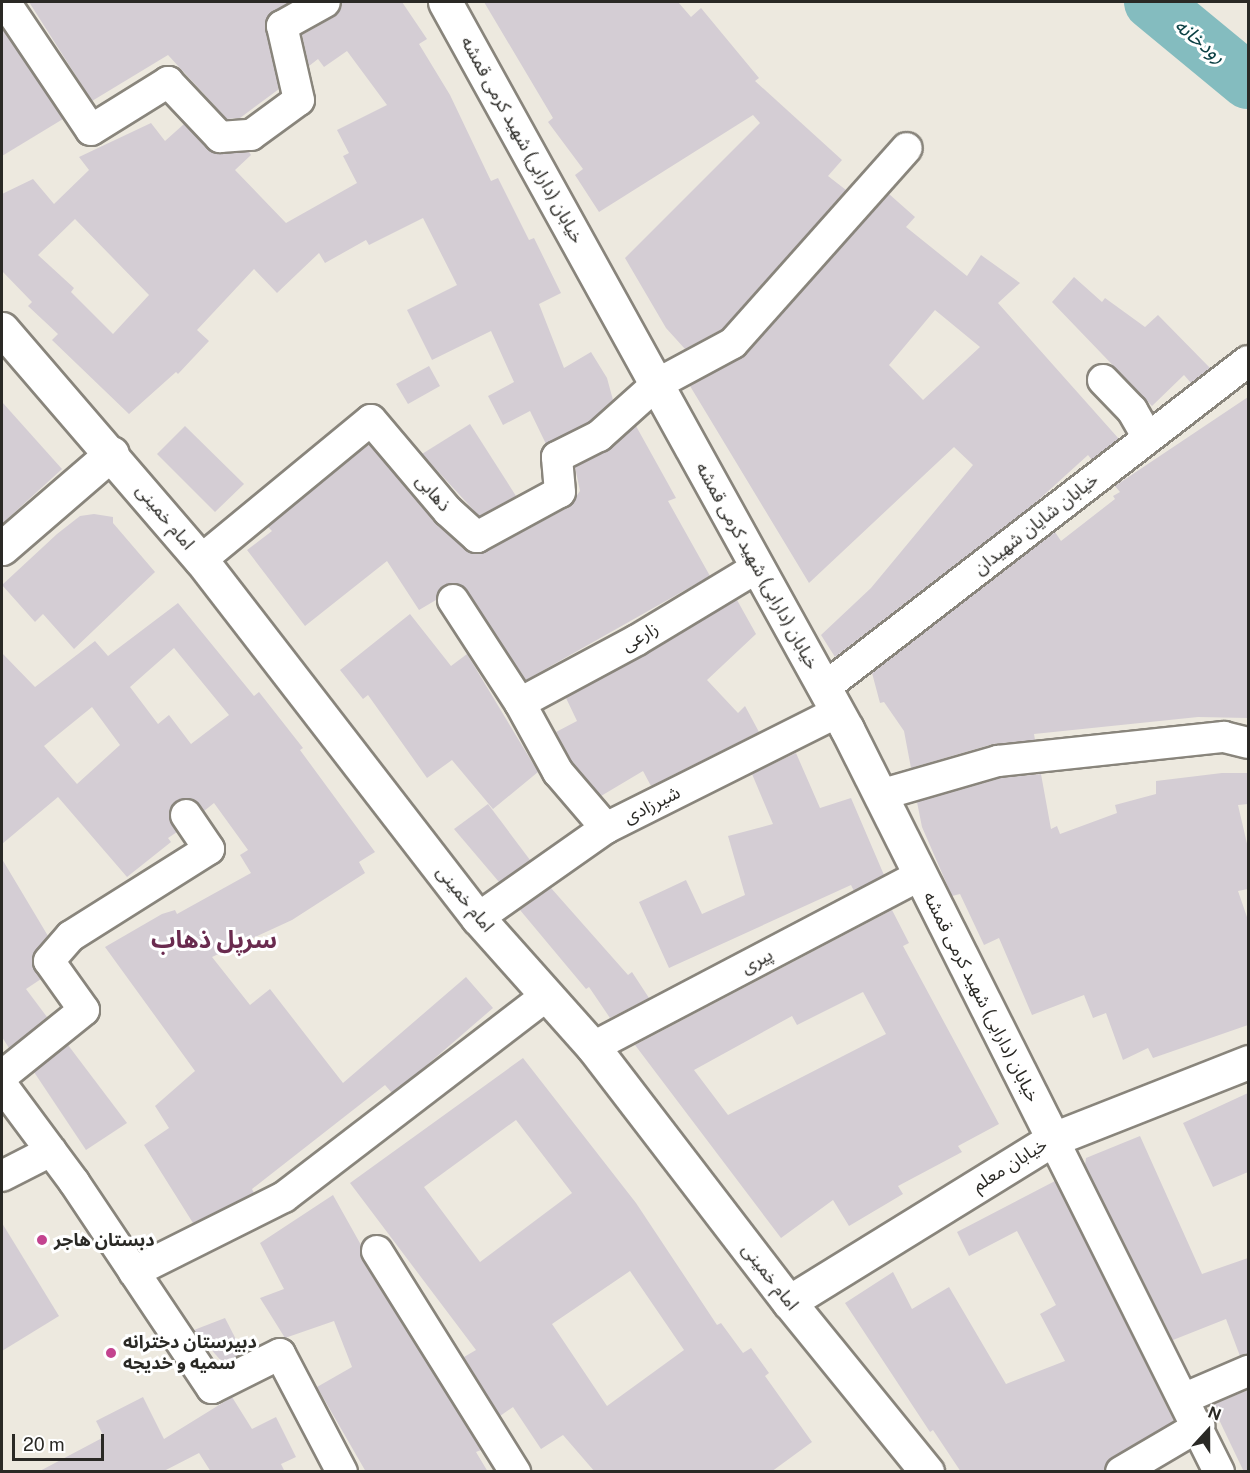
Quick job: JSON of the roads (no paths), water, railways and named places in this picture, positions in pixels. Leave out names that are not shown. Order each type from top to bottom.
[{"type":"street","points":[[5,2],[91,130],[168,82],[220,137],[251,135],[299,100],[282,26],[325,2]]},
{"type":"street","name":"خیابان (دارابی) شهید کرمی قمشه","points":[[446,2],[831,700],[1053,1139]]},
{"type":"street","points":[[657,384],[734,343],[907,148]]},
{"type":"street","name":"امام خمینی","points":[[2,329],[112,453],[201,560],[478,918],[593,1047],[789,1302],[927,1472]]},
{"type":"street","name":"خیابان شایان شهیدان","points":[[831,700],[1148,438],[1248,361]]},
{"type":"street","points":[[1103,380],[1132,410],[1148,438]]},
{"type":"street","name":"ذهابی","points":[[201,560],[371,420],[448,511],[477,537],[560,492],[557,457],[600,436],[657,384]]},
{"type":"street","points":[[2,548],[112,453]]},
{"type":"street","name":"زارعی","points":[[520,703],[637,640],[758,567]]},
{"type":"street","points":[[453,600],[520,703],[558,772],[606,828]]},
{"type":"street","name":"شیرزادی","points":[[478,918],[606,828],[831,700]]},
{"type":"street","points":[[880,795],[998,761],[1224,737],[1248,743]]},
{"type":"street","points":[[2,1076],[84,1010],[48,961],[71,936],[209,849],[186,815]]},
{"type":"street","name":"پیری","points":[[593,1047],[921,875]]},
{"type":"street","points":[[134,1272],[284,1197],[547,995]]},
{"type":"street","name":"خیابان معلم","points":[[789,1302],[1053,1139],[1248,1062]]},
{"type":"street","points":[[2,1085],[51,1151],[212,1388],[280,1354],[342,1472]]},
{"type":"street","points":[[1053,1139],[1199,1426],[1219,1472]]},
{"type":"street","points":[[2,1176],[51,1151]]},
{"type":"street","points":[[377,1251],[515,1472]]},
{"type":"street","points":[[1185,1398],[1248,1371]]},
{"type":"street","points":[[1121,1472],[1199,1426]]},
{"type":"waterway","name":"رودخانه","points":[[1152,2],[1248,81]]},
{"type":"place","name":"دبستان هاجر","points":[[42,1240]]},
{"type":"place","name":"دبیرستان دخترانه سمیه و خدیجه","points":[[111,1353]]},
{"type":"district","name":"سرپل ذهاب","points":[[214,940]]}]
